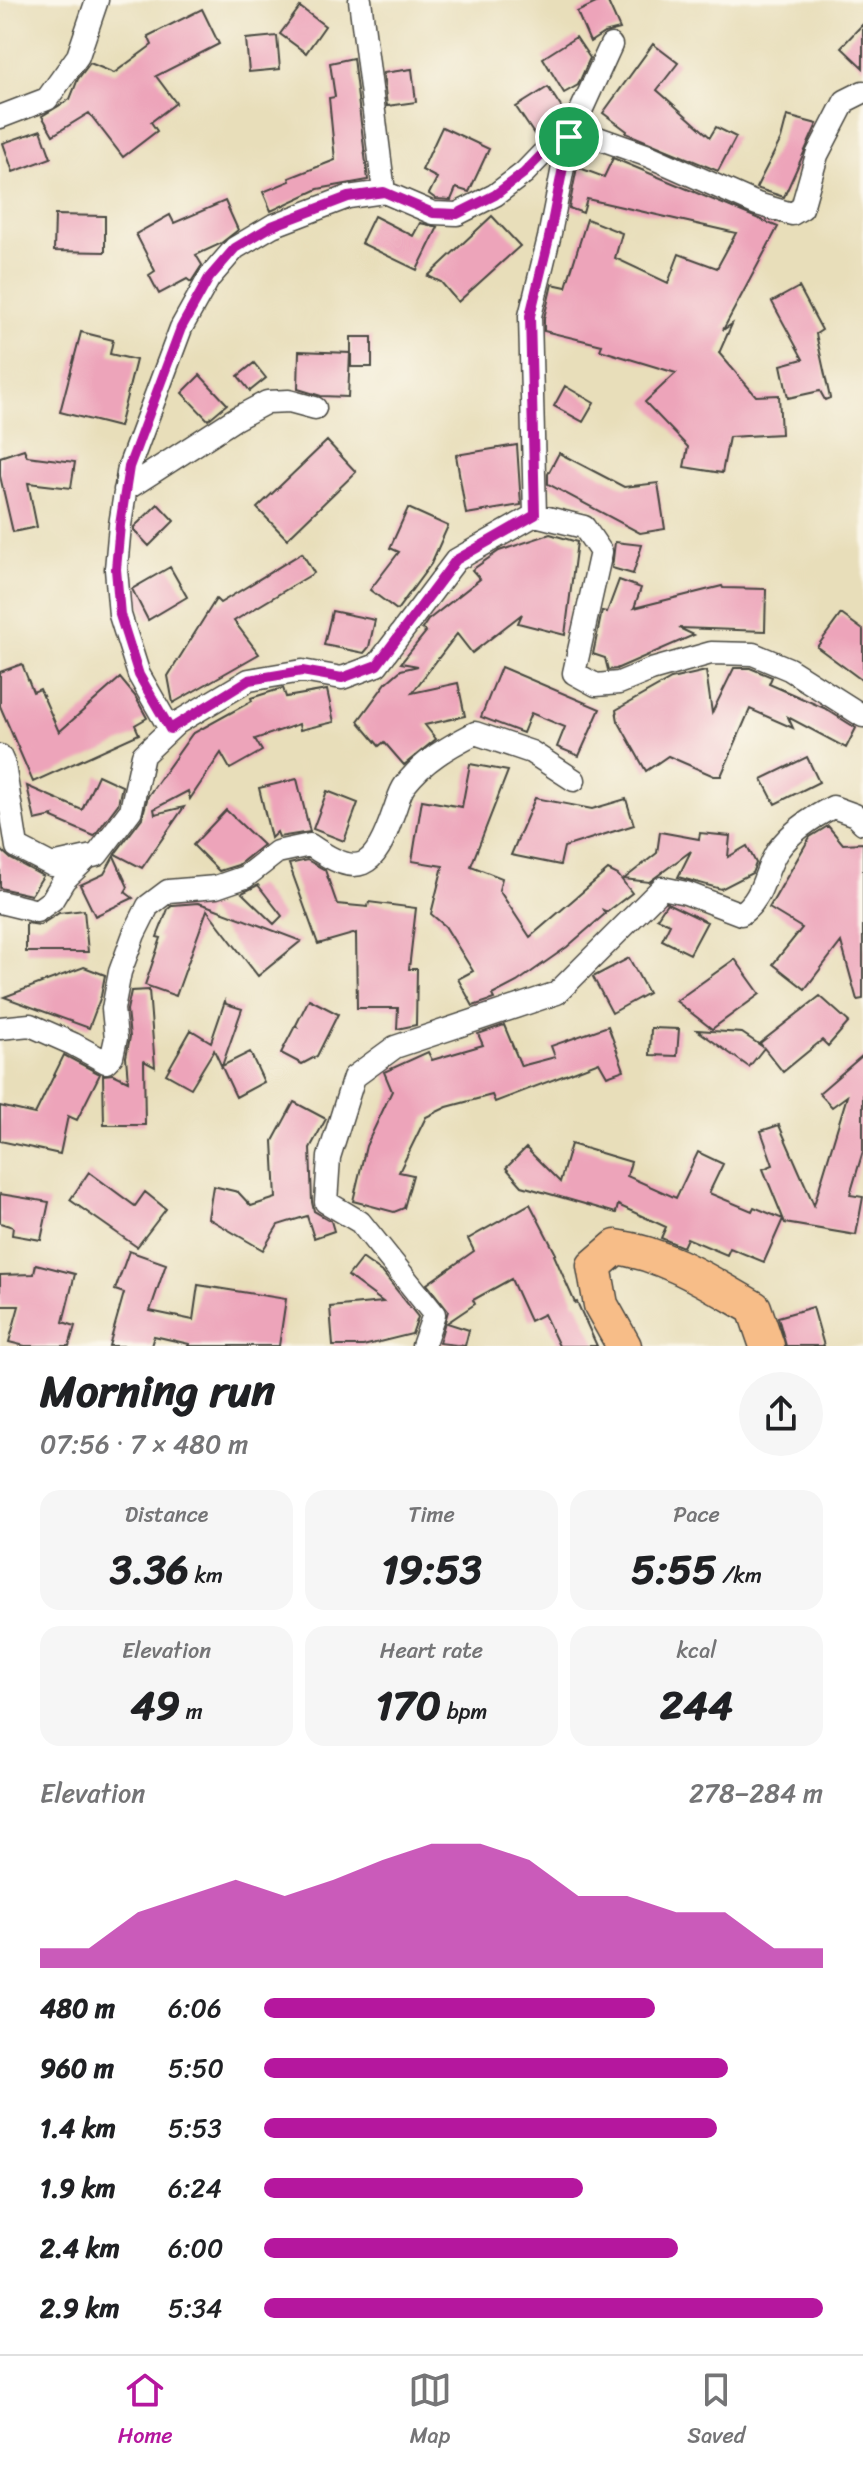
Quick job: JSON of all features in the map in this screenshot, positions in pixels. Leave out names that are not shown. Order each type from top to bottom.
[{"type":"main road","points":[[624,1346],[601,1305],[594,1266],[616,1247],[643,1251],[669,1261],[754,1308],[767,1346]]},
{"type":"street","points":[[0,117],[47,99],[78,56],[97,0]]},
{"type":"street","points":[[360,0],[384,192]]},
{"type":"street","points":[[535,515],[530,316],[569,137],[611,45]]},
{"type":"street","points":[[170,729],[139,675],[120,615],[116,569],[125,490],[129,467],[181,328],[209,278],[235,248],[272,226],[348,197],[384,192],[433,213],[457,214],[495,195],[524,173],[555,141],[581,132],[649,156],[757,204],[792,214],[802,208],[817,155],[845,101],[863,92]]},
{"type":"street","points":[[125,490],[235,419],[267,402],[289,401],[315,408]]},
{"type":"street","points":[[0,756],[17,847],[52,865],[97,855],[131,810],[143,755],[170,729],[249,680],[302,671],[342,678],[377,665],[456,560],[535,515],[584,527],[601,552],[574,673],[596,685],[619,683],[651,670],[711,653],[753,654],[789,669],[863,716]]},
{"type":"street","points":[[0,1028],[30,1025],[106,1062],[112,1056],[116,1038],[113,1009],[120,972],[148,906],[168,891],[216,887],[245,877],[277,852],[310,845],[332,861],[350,867],[363,865],[383,843],[403,787],[433,755],[475,733],[531,752],[574,780]]},
{"type":"street","points":[[423,1346],[434,1314],[360,1222],[326,1202],[329,1157],[354,1077],[395,1047],[557,993],[662,888],[686,893],[741,914],[754,904],[778,850],[810,818],[833,807],[855,815],[863,823]]},
{"type":"street","points":[[0,902],[37,911],[52,900],[64,880],[89,857]]},
{"type":"building","points":[[607,0],[620,29],[604,33],[590,42],[577,12]]},
{"type":"building","points":[[300,7],[325,26],[306,53],[280,34]]},
{"type":"building","points":[[202,9],[219,44],[156,76],[176,103],[151,122],[157,131],[123,157],[89,113],[53,135],[42,116],[70,99],[78,79],[90,63],[114,73],[152,45],[148,36]]},
{"type":"building","points":[[863,24],[863,68],[841,47]]},
{"type":"building","points":[[277,36],[280,69],[249,72],[246,39]]},
{"type":"building","points":[[576,37],[590,58],[578,85],[564,93],[543,58]]},
{"type":"building","points":[[653,44],[678,63],[657,90],[710,137],[716,127],[736,137],[718,171],[626,133],[603,113]]},
{"type":"building","points":[[353,58],[368,180],[318,189],[271,211],[263,192],[335,160],[329,98],[335,97],[330,63]]},
{"type":"building","points":[[412,69],[416,102],[387,106],[383,73]]},
{"type":"building","points":[[548,87],[565,113],[561,121],[536,137],[516,107]]},
{"type":"building","points":[[787,116],[817,124],[784,197],[756,188],[781,139]]},
{"type":"building","points":[[442,127],[489,149],[469,192],[456,188],[451,200],[436,199],[429,194],[437,178],[422,170]]},
{"type":"building","points":[[41,130],[51,158],[13,172],[3,143]]},
{"type":"building","points":[[613,158],[778,227],[723,330],[732,324],[719,353],[756,396],[779,395],[781,434],[729,437],[722,473],[684,467],[688,447],[645,402],[676,373],[600,350],[602,345],[544,331],[552,284],[566,287],[587,219],[622,233],[615,258],[668,283],[679,254],[717,268],[736,233],[587,199],[583,213],[569,208],[577,167],[604,177]]},
{"type":"building","points":[[225,201],[238,230],[220,244],[196,255],[202,265],[191,282],[187,279],[159,294],[149,275],[155,271],[136,234],[170,215],[174,223]]},
{"type":"building","points":[[55,215],[105,216],[105,252],[54,251]]},
{"type":"building","points":[[374,216],[413,236],[420,223],[438,227],[417,270],[361,243]]},
{"type":"building","points":[[492,216],[520,246],[458,302],[441,282],[428,276]]},
{"type":"building","points":[[799,287],[822,330],[816,334],[830,398],[825,400],[820,391],[788,398],[781,365],[803,359],[772,302]]},
{"type":"building","points":[[81,332],[113,340],[110,354],[136,360],[119,427],[60,412]]},
{"type":"building","points":[[351,337],[372,337],[372,367],[351,367]]},
{"type":"building","points":[[299,351],[350,353],[348,397],[321,396],[298,389]]},
{"type":"building","points":[[254,363],[266,378],[250,391],[238,376]]},
{"type":"building","points":[[200,375],[227,404],[208,420],[182,393]]},
{"type":"building","points":[[565,386],[594,403],[583,422],[554,406]]},
{"type":"building","points":[[327,441],[356,472],[287,539],[257,508]]},
{"type":"building","points":[[517,445],[521,505],[466,514],[456,455]]},
{"type":"building","points":[[24,449],[27,456],[75,462],[71,488],[28,483],[37,527],[13,532],[0,476],[0,457]]},
{"type":"building","points":[[559,453],[624,487],[658,483],[665,529],[640,533],[548,484],[548,474]]},
{"type":"building","points":[[158,504],[174,521],[149,546],[134,527]]},
{"type":"building","points":[[408,508],[448,526],[431,564],[397,610],[370,590],[399,552],[390,548]]},
{"type":"building","points":[[550,534],[577,542],[565,635],[518,623],[522,614],[472,653],[457,634],[412,693],[458,683],[465,716],[425,725],[436,739],[404,765],[384,742],[379,746],[358,721],[386,683],[401,670],[418,666],[401,663],[426,632],[422,629],[428,620],[480,579],[472,570],[499,551]]},
{"type":"building","points":[[615,542],[642,545],[633,574],[612,568]]},
{"type":"building","points":[[302,553],[314,573],[234,621],[259,654],[173,703],[168,676],[216,599],[220,603]]},
{"type":"building","points":[[170,567],[187,597],[148,620],[132,589]]},
{"type":"building","points":[[619,580],[641,588],[634,608],[722,586],[766,589],[765,631],[679,628],[694,635],[608,670],[605,658],[593,654],[602,611],[607,612]]},
{"type":"building","points":[[332,611],[375,620],[369,647],[364,653],[324,645]]},
{"type":"building","points":[[841,614],[863,630],[863,681],[817,647]]},
{"type":"building","points":[[22,664],[33,692],[40,689],[59,732],[120,678],[147,718],[135,725],[139,734],[33,782],[0,706],[0,672]]},
{"type":"building","points":[[501,667],[600,709],[579,756],[557,747],[565,727],[531,713],[523,733],[481,717]]},
{"type":"building","points":[[734,668],[750,668],[772,677],[769,684],[824,708],[856,728],[846,748],[788,717],[793,728],[750,709],[721,776],[714,776],[668,756],[646,771],[618,721],[616,710],[671,679],[706,671],[712,713]]},
{"type":"building","points":[[283,688],[286,697],[327,690],[334,722],[300,730],[299,724],[255,739],[262,751],[230,769],[221,753],[190,799],[188,791],[154,809],[155,814],[184,807],[142,868],[115,854],[142,818],[148,796],[192,734],[252,701],[251,698]]},
{"type":"building","points":[[807,757],[819,782],[775,804],[762,779]]},
{"type":"building","points":[[470,764],[508,771],[471,866],[502,878],[499,890],[530,937],[608,870],[618,875],[632,893],[607,912],[603,910],[605,914],[567,947],[517,982],[492,995],[494,999],[473,1006],[458,979],[473,971],[445,926],[431,914],[443,866],[412,861],[422,800],[462,807]]},
{"type":"building","points":[[98,775],[122,786],[118,804],[94,836],[53,816],[35,820],[27,786],[82,810]]},
{"type":"building","points":[[297,779],[310,832],[279,837],[277,832],[271,838],[259,788]]},
{"type":"building","points":[[327,791],[358,803],[344,841],[313,829]]},
{"type":"building","points":[[535,798],[592,809],[626,799],[634,825],[564,847],[560,865],[511,855]]},
{"type":"building","points":[[226,810],[263,845],[238,865],[219,871],[193,845]]},
{"type":"building","points":[[828,826],[843,844],[863,843],[863,999],[857,1000],[841,942],[805,989],[773,964],[802,928],[769,908],[810,837]]},
{"type":"building","points":[[660,832],[699,839],[700,833],[730,836],[728,857],[747,846],[756,863],[752,873],[721,889],[678,877],[691,851],[649,882],[624,879],[657,853]]},
{"type":"building","points":[[0,849],[11,859],[43,876],[31,895],[0,888]]},
{"type":"building","points":[[114,856],[128,887],[125,892],[133,898],[95,916],[80,885],[104,874]]},
{"type":"building","points":[[307,860],[325,870],[337,904],[368,907],[369,902],[416,908],[409,969],[417,969],[416,1025],[397,1029],[398,1008],[357,1008],[356,933],[318,944],[289,864]]},
{"type":"building","points":[[258,885],[282,916],[274,924],[242,893]]},
{"type":"building","points":[[198,903],[301,941],[258,976],[207,910],[176,996],[145,985],[161,938],[157,937],[168,909],[173,905]]},
{"type":"building","points":[[667,903],[707,922],[690,954],[662,940],[670,924],[657,918]]},
{"type":"building","points":[[84,910],[88,952],[26,952],[26,923],[40,925],[59,913]]},
{"type":"building","points":[[629,958],[648,993],[612,1013],[593,977]]},
{"type":"building","points":[[735,959],[760,994],[712,1029],[676,1001]]},
{"type":"building","points":[[84,967],[105,975],[89,1028],[4,997]]},
{"type":"building","points":[[149,990],[155,1067],[144,1061],[145,1125],[104,1125],[103,1075],[113,1074],[128,1081],[126,1057],[130,1037],[127,1010],[131,991]]},
{"type":"building","points":[[820,996],[849,1022],[828,1046],[822,1040],[783,1072],[764,1048],[749,1067],[697,1030],[742,1033],[763,1047],[760,1043]]},
{"type":"building","points":[[309,999],[338,1014],[317,1056],[302,1064],[281,1053]]},
{"type":"building","points":[[225,1001],[242,1009],[222,1066],[250,1052],[264,1082],[236,1097],[214,1050],[191,1088],[166,1074],[191,1030],[211,1042]]},
{"type":"building","points":[[504,1025],[521,1066],[555,1057],[551,1046],[608,1026],[624,1070],[607,1076],[599,1062],[495,1102],[492,1095],[447,1107],[426,1117],[399,1172],[413,1175],[404,1208],[394,1212],[353,1201],[366,1146],[392,1091],[384,1072],[428,1052],[432,1060],[483,1045],[478,1034]]},
{"type":"building","points":[[651,1028],[679,1029],[677,1056],[650,1055]]},
{"type":"building","points":[[64,1055],[100,1074],[77,1120],[68,1116],[60,1154],[0,1141],[0,1106],[35,1114]]},
{"type":"building","points":[[863,1055],[863,1151],[850,1195],[863,1197],[856,1235],[785,1223],[763,1169],[773,1165],[761,1131],[779,1125],[814,1205],[847,1096],[832,1107],[819,1093]]},
{"type":"building","points":[[294,1102],[326,1119],[310,1148],[312,1202],[314,1211],[331,1221],[334,1231],[314,1238],[307,1216],[278,1225],[263,1250],[208,1218],[213,1186],[238,1192],[251,1206],[276,1198],[273,1141]]},
{"type":"building","points":[[571,1144],[631,1162],[627,1176],[676,1198],[698,1152],[723,1164],[709,1193],[752,1211],[754,1207],[783,1219],[764,1262],[730,1248],[727,1255],[687,1238],[683,1247],[661,1238],[666,1227],[618,1205],[616,1213],[522,1186],[506,1168],[526,1148],[560,1182]]},
{"type":"building","points":[[89,1172],[135,1206],[145,1192],[166,1209],[137,1247],[70,1200]]},
{"type":"building","points":[[0,1194],[49,1202],[41,1240],[12,1235],[13,1227],[0,1223]]},
{"type":"building","points":[[530,1204],[597,1346],[559,1346],[544,1314],[530,1321],[511,1279],[473,1300],[475,1304],[447,1323],[469,1330],[465,1346],[439,1343],[448,1311],[427,1284],[474,1251],[468,1239]]},
{"type":"building","points":[[129,1251],[166,1264],[150,1311],[193,1320],[198,1285],[286,1299],[279,1346],[188,1346],[154,1336],[151,1346],[109,1346],[124,1293],[115,1290]]},
{"type":"building","points":[[362,1258],[383,1273],[418,1317],[412,1334],[363,1346],[333,1346],[330,1307],[383,1302],[348,1276]]},
{"type":"building","points":[[36,1264],[75,1274],[63,1322],[75,1326],[69,1346],[25,1346],[9,1342],[19,1306],[0,1306],[0,1275],[34,1274]]},
{"type":"building","points":[[813,1307],[824,1346],[786,1346],[778,1317]]},
{"type":"route","points":[[569,137],[530,316],[535,515],[456,560],[377,665],[342,678],[302,671],[249,680],[170,729],[139,675],[120,615],[116,569],[129,467],[181,328],[209,278],[235,248],[272,226],[348,197],[384,192],[433,213],[457,214],[495,195],[524,173],[555,141],[569,137]]}]
